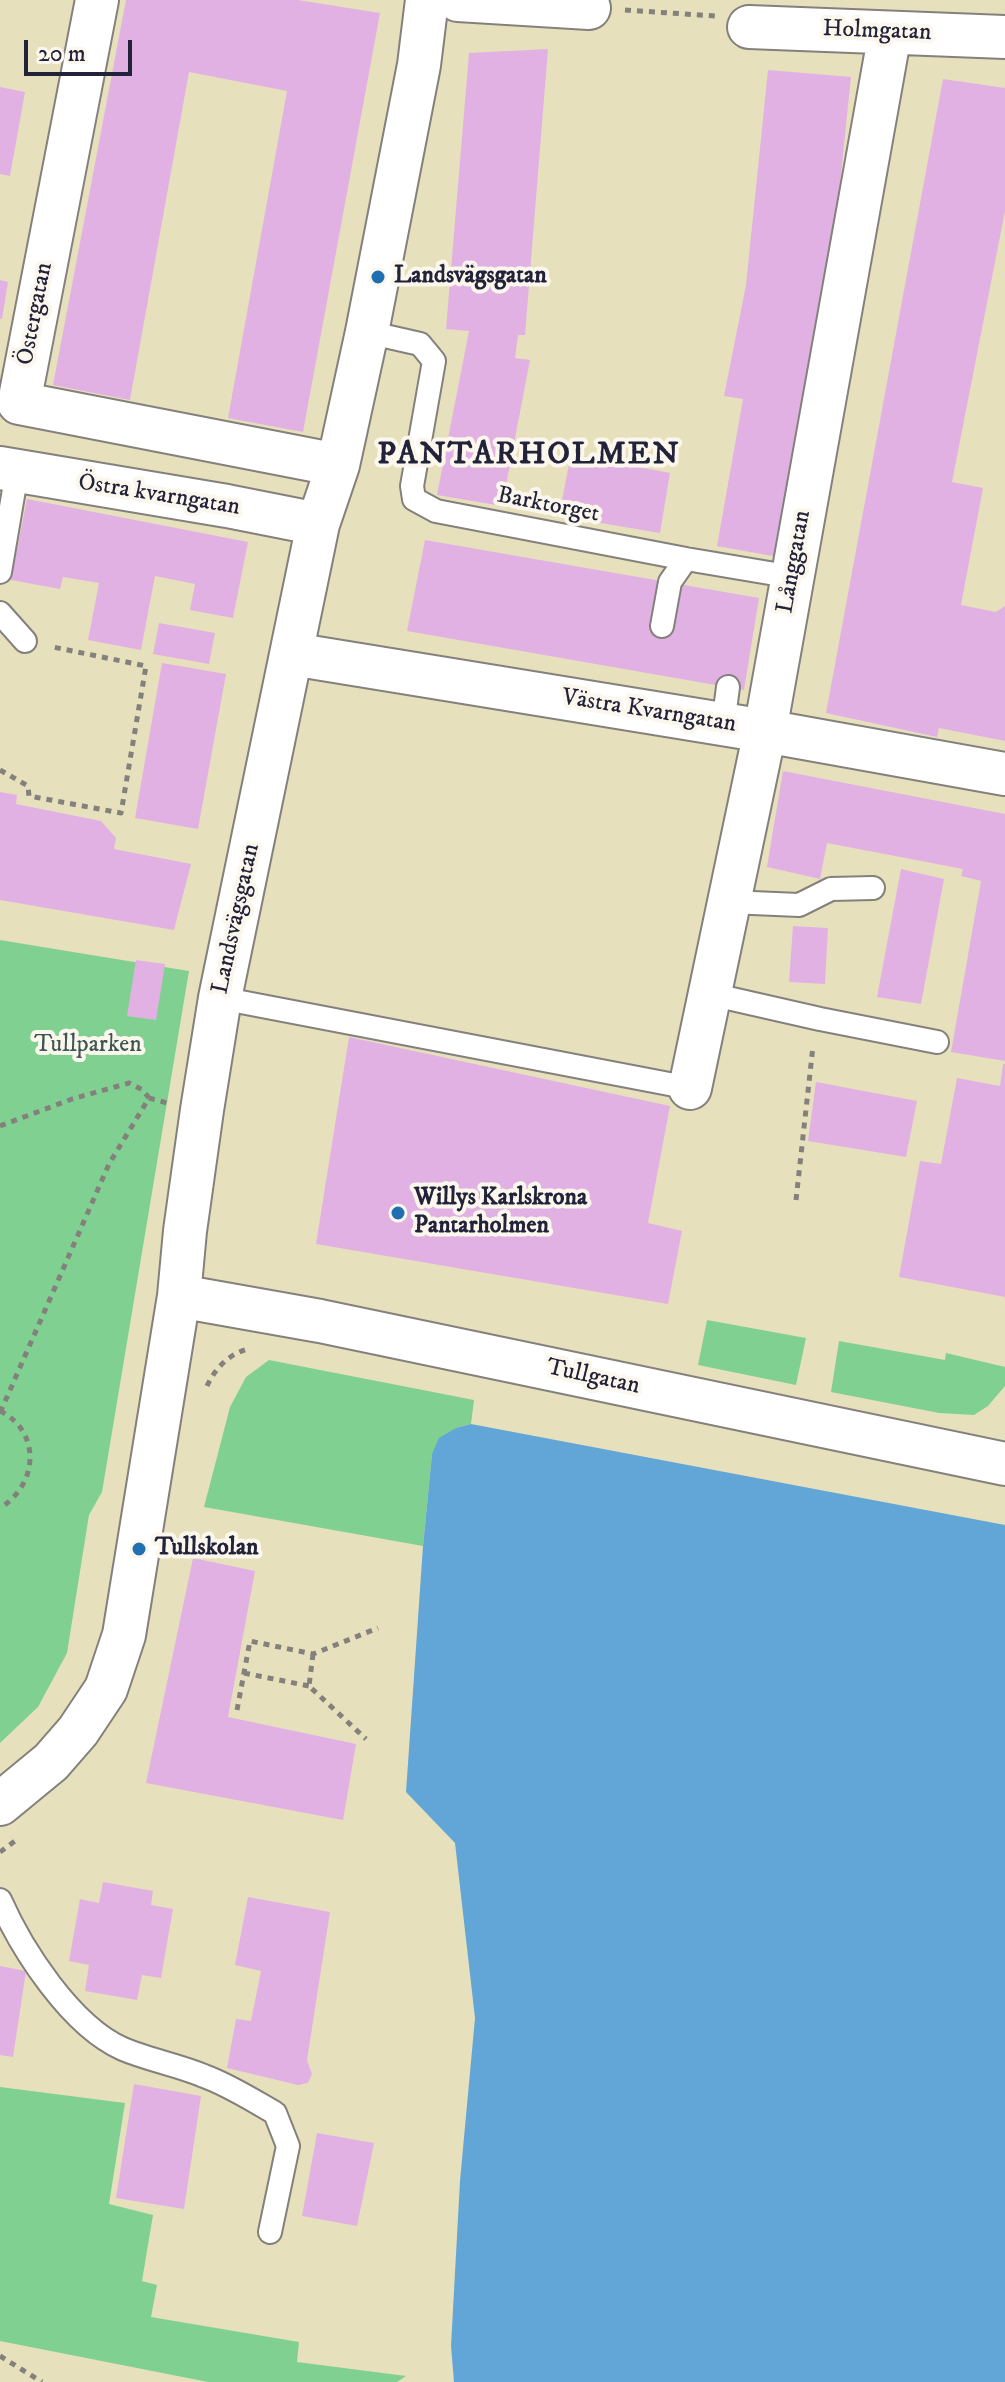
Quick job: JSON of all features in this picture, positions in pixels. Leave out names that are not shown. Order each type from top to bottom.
[{"type":"street","name":"Östergatan","points":[[97,0],[19,403],[338,465]]},
{"type":"street","name":"Landsvägsgatan","points":[[9,1821],[106,1689],[124,1635],[179,1296],[197,1141],[220,998],[318,524],[338,465],[367,332],[417,80],[427,0]]},
{"type":"street","points":[[458,0],[589,8]]},
{"type":"street","name":"Holmgatan","points":[[749,27],[1005,37]]},
{"type":"street","name":"Långgatan","points":[[690,1088],[765,731],[890,33]]},
{"type":"street","name":"Östra kvarngatan","points":[[9,470],[318,524]]},
{"type":"street","name":"Västra Kvarngatan","points":[[292,654],[725,706],[765,731],[1005,774]]},
{"type":"street","name":"Tullgatan","points":[[179,1296],[336,1325],[1005,1464]]},
{"type":"lane","name":"Barktorget","points":[[367,332],[420,344],[434,361],[412,486],[414,499],[436,511],[793,577]]},
{"type":"lane","points":[[0,572],[9,470]]},
{"type":"lane","points":[[662,626],[670,582],[686,559]]},
{"type":"lane","points":[[0,613],[25,641]]},
{"type":"lane","points":[[729,902],[799,905],[831,889],[873,888]]},
{"type":"lane","points":[[710,994],[937,1042]]},
{"type":"lane","points":[[220,998],[690,1088]]},
{"type":"lane","points":[[0,1900],[28,1956],[64,2001],[96,2032],[121,2048],[206,2076],[275,2113],[288,2146],[270,2232]]},
{"type":"path","points":[[589,8],[731,16],[749,27]]},
{"type":"path","points":[[0,770],[28,786],[29,796],[121,813],[146,666],[25,641]]},
{"type":"path","points":[[796,1200],[814,1035],[820,1019]]},
{"type":"path","points":[[0,1126],[72,1099],[129,1083],[143,1090],[149,1098],[109,1164],[0,1412],[13,1418],[22,1428],[29,1446],[29,1469],[22,1487],[11,1501],[0,1508]]},
{"type":"path","points":[[205,1398],[207,1384],[222,1362],[240,1351],[260,1347]]},
{"type":"path","points":[[237,1710],[250,1641],[313,1654],[378,1628]]},
{"type":"path","points":[[309,1686],[313,1654]]},
{"type":"path","points":[[244,1673],[309,1686],[366,1739]]},
{"type":"path","points":[[0,1852],[9,1821]]},
{"type":"path","points":[[0,2356],[42,2382]]},
{"type":"green space","name":"Tullparken","points":[[0,940],[189,971],[102,1492],[89,1515],[67,1653],[38,1707],[0,1743]]},
{"type":"green space","points":[[707,1320],[806,1338],[796,1385],[698,1365]]},
{"type":"green space","points":[[839,1341],[945,1360],[946,1353],[1005,1367],[1005,1386],[988,1406],[974,1415],[939,1413],[831,1392]]},
{"type":"green space","points":[[269,1360],[474,1400],[471,1424],[456,1428],[432,1454],[423,1546],[204,1507],[230,1407],[246,1377]]},
{"type":"green space","points":[[0,2087],[125,2103],[109,2204],[153,2215],[142,2281],[157,2285],[151,2317],[299,2342],[297,2362],[406,2376],[397,2382],[208,2382],[0,2341]]},
{"type":"water","points":[[471,1424],[1005,1525],[1005,2382],[454,2382],[451,2346],[460,2181],[475,2018],[455,1843],[406,1792],[432,1454],[439,1438]]},
{"type":"building","points":[[126,0],[298,0],[380,13],[303,432],[228,418],[287,91],[189,72],[130,400],[53,385]]},
{"type":"building","points":[[548,49],[525,335],[518,335],[515,358],[530,360],[502,506],[437,495],[469,331],[446,329],[469,53]]},
{"type":"building","points":[[768,70],[851,77],[828,300],[778,557],[717,546],[743,399],[724,396],[746,285]]},
{"type":"building","points":[[943,79],[1005,88],[1005,211],[952,482],[983,488],[961,605],[996,612],[1005,606],[1005,741],[939,728],[937,737],[826,713]]},
{"type":"building","points":[[0,87],[25,92],[10,176],[0,174]]},
{"type":"building","points":[[0,280],[8,282],[2,319],[0,319]]},
{"type":"building","points":[[571,454],[670,473],[660,533],[559,516]]},
{"type":"building","points":[[27,499],[248,542],[233,618],[190,610],[195,584],[155,576],[141,650],[88,640],[99,583],[63,577],[60,589],[11,580]]},
{"type":"building","points":[[425,540],[759,598],[744,690],[407,631]]},
{"type":"building","points":[[159,623],[215,633],[209,664],[153,654]]},
{"type":"building","points":[[162,663],[226,674],[198,829],[135,818]]},
{"type":"building","points":[[783,771],[1005,814],[1005,1061],[951,1052],[981,881],[961,876],[963,869],[827,843],[820,879],[767,867]]},
{"type":"building","points":[[0,792],[17,795],[16,804],[101,821],[116,838],[114,849],[191,864],[174,930],[0,900]]},
{"type":"building","points":[[901,869],[944,879],[921,1004],[877,997]]},
{"type":"building","points":[[793,926],[828,928],[825,984],[789,982]]},
{"type":"building","points":[[136,960],[165,964],[156,1020],[127,1016]]},
{"type":"building","points":[[349,1037],[670,1106],[648,1223],[682,1231],[668,1304],[316,1244]]},
{"type":"building","points":[[1003,1064],[1005,1297],[899,1277],[920,1161],[941,1164],[957,1078],[1000,1086]]},
{"type":"building","points":[[816,1082],[917,1101],[906,1157],[808,1141]]},
{"type":"building","points":[[193,1558],[255,1571],[228,1717],[356,1744],[343,1820],[146,1783]]},
{"type":"building","points":[[103,1882],[153,1891],[151,1905],[173,1909],[161,1978],[142,1975],[137,2000],[85,1991],[89,1965],[69,1961],[80,1899],[99,1903]]},
{"type":"building","points":[[248,1897],[330,1912],[307,2060],[312,2074],[308,2083],[298,2085],[227,2068],[236,2019],[251,2021],[261,1971],[235,1965]]},
{"type":"building","points":[[0,1966],[26,1971],[13,2057],[0,2055]]},
{"type":"building","points":[[134,2084],[201,2096],[184,2209],[116,2198]]},
{"type":"building","points":[[317,2133],[374,2143],[357,2226],[302,2216]]},
{"type":"place","name":"Landsvägsgatan","points":[[378,277]]},
{"type":"place","name":"Willys Karlskrona Pantarholmen","points":[[398,1213]]},
{"type":"place","name":"Tullskolan","points":[[139,1549]]},
{"type":"district","name":"PANTARHOLMEN","points":[[529,456]]}]
